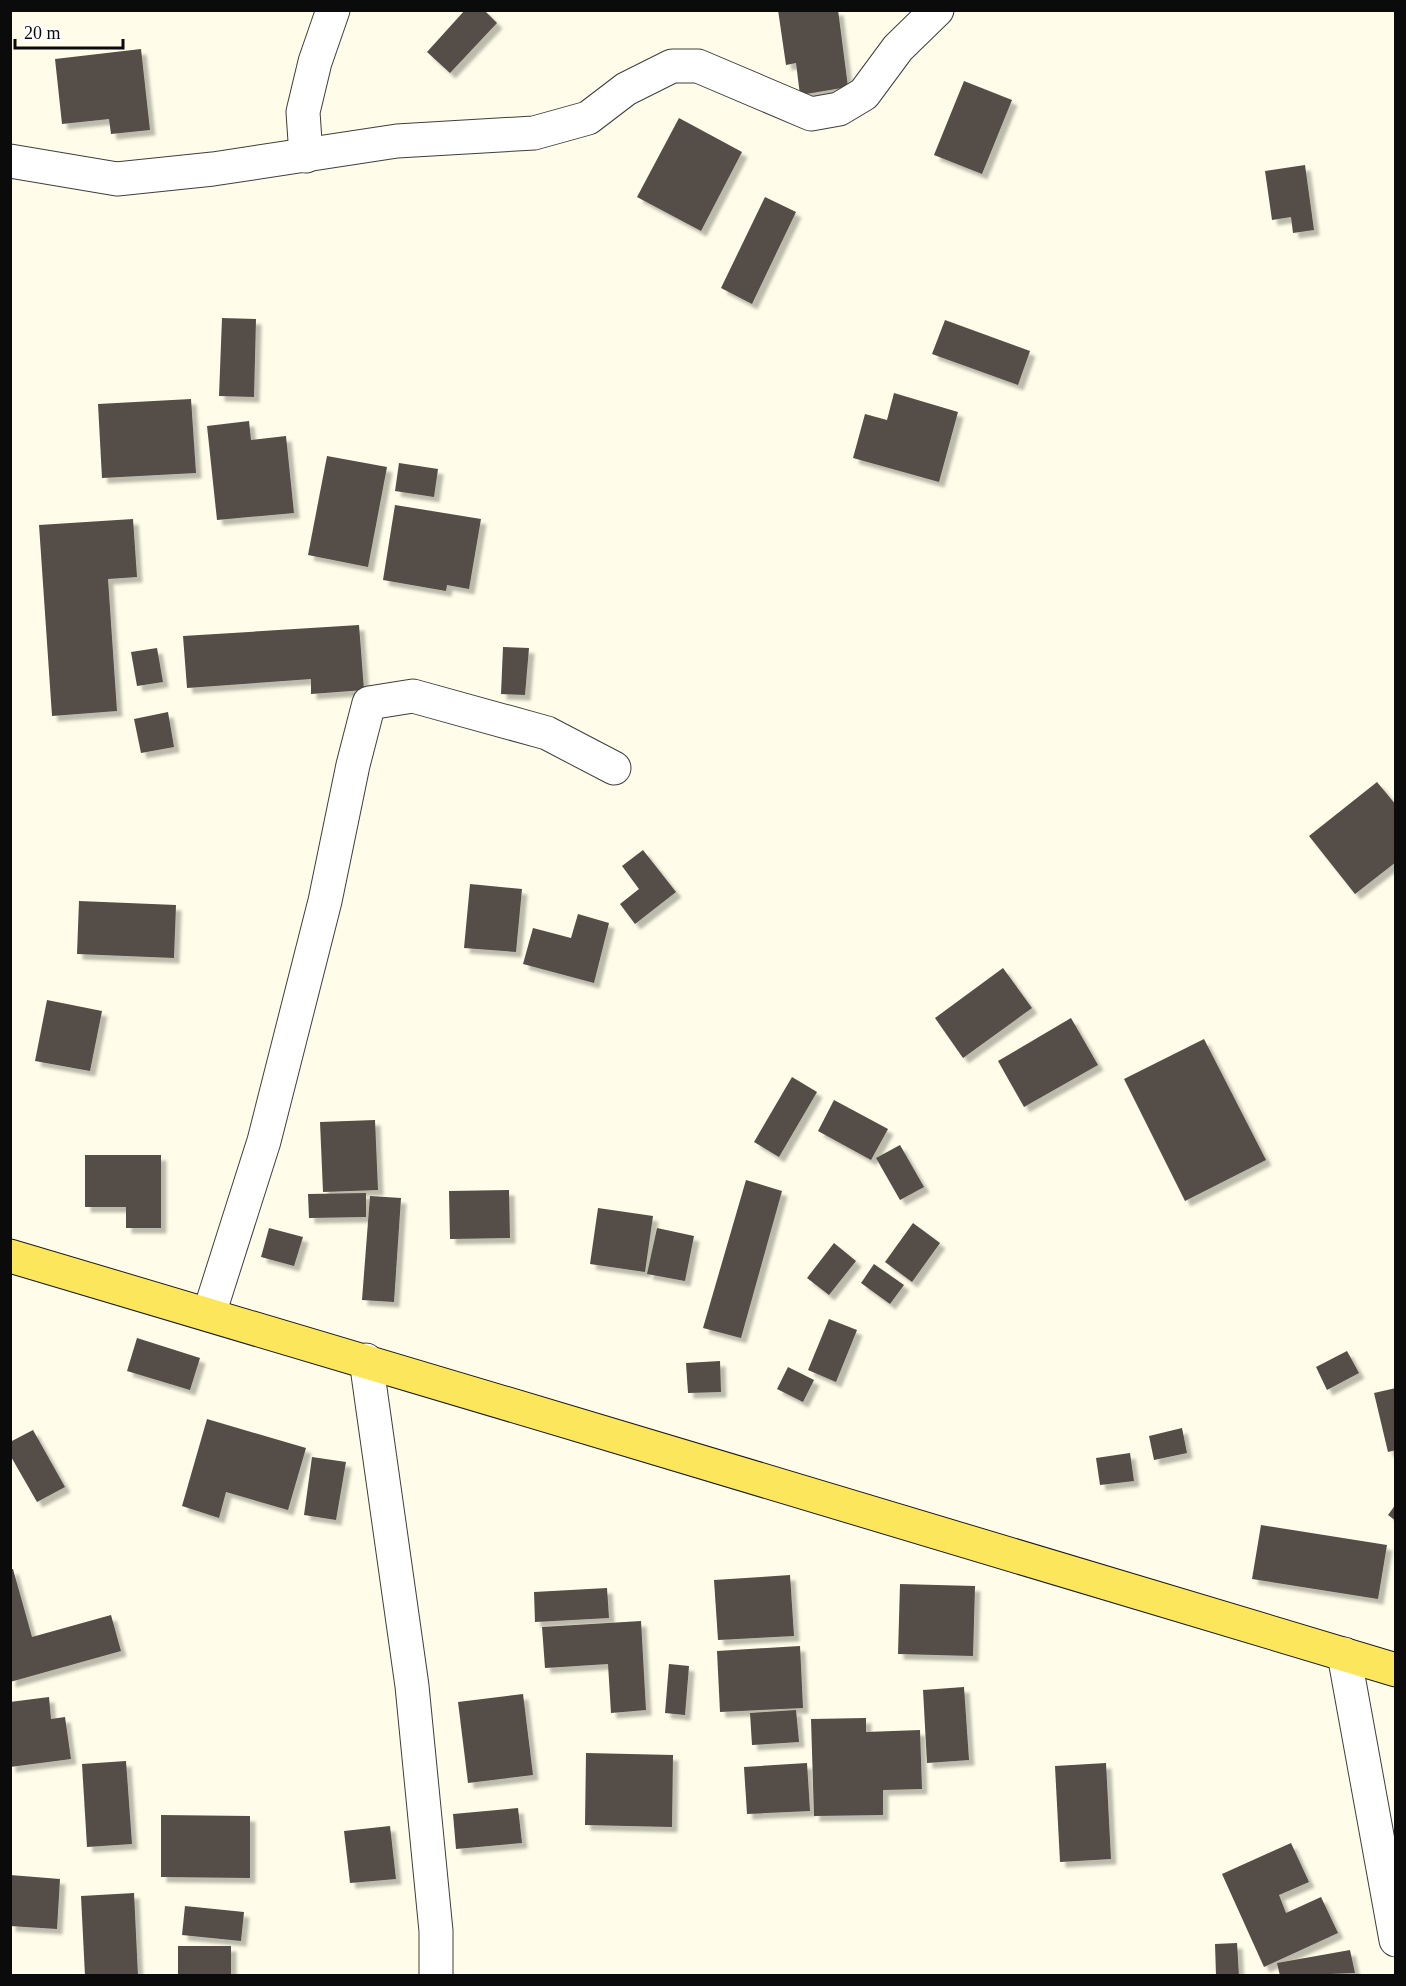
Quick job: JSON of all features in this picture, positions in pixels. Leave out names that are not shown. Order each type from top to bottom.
[{"type":"main road","points":[[10,1256],[366,1360],[950,1538],[1395,1670]]},
{"type":"street","points":[[306,156],[303,112],[315,62],[333,10]]},
{"type":"street","points":[[10,161],[117,179],[306,156],[398,141],[534,133],[588,118],[626,89],[672,66],[698,66],[811,114],[839,109],[864,94],[898,48],[937,10]]},
{"type":"street","points":[[209,1314],[264,1141],[325,901],[353,765],[369,704],[413,696],[547,733],[614,768]]},
{"type":"street","points":[[366,1360],[412,1686],[435,1919],[436,1976]]},
{"type":"street","points":[[1344,1654],[1395,1940]]},
{"type":"building","points":[[465,10],[484,10],[497,23],[450,73],[427,52]]},
{"type":"building","points":[[778,10],[838,10],[848,87],[800,95],[796,63],[786,65]]},
{"type":"building","points":[[141,49],[150,130],[111,134],[109,119],[62,124],[55,59]]},
{"type":"building","points":[[964,81],[1012,100],[982,174],[934,155]]},
{"type":"building","points":[[679,118],[742,152],[701,231],[637,197]]},
{"type":"building","points":[[1305,165],[1314,230],[1293,233],[1291,217],[1272,220],[1265,171]]},
{"type":"building","points":[[765,197],[796,212],[752,304],[721,288]]},
{"type":"building","points":[[222,318],[256,319],[254,397],[219,396]]},
{"type":"building","points":[[945,320],[1030,351],[1018,385],[932,354]]},
{"type":"building","points":[[894,393],[958,412],[939,482],[853,458],[865,414],[887,420]]},
{"type":"building","points":[[191,399],[196,473],[102,478],[98,404]]},
{"type":"building","points":[[249,421],[251,440],[286,436],[294,513],[217,520],[207,426]]},
{"type":"building","points":[[327,456],[387,467],[368,567],[308,555]]},
{"type":"building","points":[[399,463],[438,469],[434,497],[395,491]]},
{"type":"building","points":[[395,505],[481,519],[469,589],[447,585],[446,591],[383,580]]},
{"type":"building","points":[[133,519],[137,577],[108,579],[117,711],[52,716],[39,525]]},
{"type":"building","points":[[359,625],[364,690],[311,694],[311,679],[187,688],[183,636]]},
{"type":"building","points":[[503,647],[529,648],[525,695],[501,694]]},
{"type":"building","points":[[157,648],[163,682],[137,686],[131,652]]},
{"type":"building","points":[[168,712],[174,747],[141,753],[134,719]]},
{"type":"building","points":[[1377,782],[1396,805],[1396,862],[1355,894],[1309,836]]},
{"type":"building","points":[[643,850],[676,892],[635,924],[620,904],[639,889],[622,866]]},
{"type":"building","points":[[470,884],[522,889],[516,952],[464,948]]},
{"type":"building","points":[[79,901],[176,905],[174,958],[77,954]]},
{"type":"building","points":[[578,914],[609,923],[594,983],[523,964],[533,928],[571,938]]},
{"type":"building","points":[[1003,968],[1032,1008],[963,1058],[935,1018]]},
{"type":"building","points":[[47,1000],[102,1011],[90,1071],[35,1061]]},
{"type":"building","points":[[1071,1018],[1098,1065],[1024,1107],[998,1061]]},
{"type":"building","points":[[1204,1039],[1266,1160],[1185,1201],[1124,1079]]},
{"type":"building","points":[[792,1077],[817,1092],[779,1157],[754,1142]]},
{"type":"building","points":[[834,1100],[888,1129],[871,1160],[818,1131]]},
{"type":"building","points":[[375,1120],[378,1190],[323,1192],[320,1122]]},
{"type":"building","points":[[900,1145],[924,1187],[900,1200],[876,1158]]},
{"type":"building","points":[[85,1155],[161,1155],[161,1228],[126,1228],[126,1207],[85,1207]]},
{"type":"building","points":[[746,1180],[782,1191],[741,1338],[703,1328]]},
{"type":"building","points":[[509,1190],[510,1238],[450,1239],[449,1191]]},
{"type":"building","points":[[366,1193],[366,1217],[309,1218],[308,1194]]},
{"type":"building","points":[[370,1196],[401,1198],[394,1302],[362,1300]]},
{"type":"building","points":[[598,1208],[653,1216],[645,1272],[590,1264]]},
{"type":"building","points":[[913,1223],[940,1243],[912,1282],[885,1262]]},
{"type":"building","points":[[269,1228],[303,1237],[294,1266],[261,1257]]},
{"type":"building","points":[[657,1228],[694,1236],[685,1281],[647,1274]]},
{"type":"building","points":[[834,1243],[856,1261],[829,1295],[807,1278]]},
{"type":"building","points":[[874,1264],[904,1285],[890,1304],[861,1283]]},
{"type":"building","points":[[829,1319],[857,1330],[836,1382],[808,1370]]},
{"type":"building","points":[[137,1338],[200,1358],[190,1390],[127,1371]]},
{"type":"building","points":[[1347,1351],[1359,1373],[1327,1390],[1316,1367]]},
{"type":"building","points":[[720,1361],[721,1392],[688,1393],[686,1363]]},
{"type":"building","points":[[788,1367],[814,1380],[803,1402],[777,1389]]},
{"type":"building","points":[[1396,1388],[1396,1450],[1388,1452],[1374,1393]]},
{"type":"building","points":[[207,1419],[306,1448],[288,1510],[226,1492],[219,1518],[182,1506]]},
{"type":"building","points":[[1182,1428],[1187,1453],[1154,1460],[1149,1436]]},
{"type":"building","points":[[33,1430],[65,1487],[37,1502],[10,1455],[10,1442]]},
{"type":"building","points":[[1130,1453],[1134,1481],[1100,1485],[1096,1458]]},
{"type":"building","points":[[312,1457],[346,1462],[336,1520],[304,1515]]},
{"type":"building","points":[[1396,1504],[1396,1521],[1388,1515]]},
{"type":"building","points":[[1261,1525],[1387,1545],[1378,1599],[1252,1579]]},
{"type":"building","points":[[10,1569],[13,1569],[32,1637],[111,1615],[121,1651],[10,1682]]},
{"type":"building","points":[[790,1575],[794,1636],[718,1640],[714,1580]]},
{"type":"building","points":[[900,1584],[975,1586],[973,1656],[898,1654]]},
{"type":"building","points":[[607,1588],[609,1618],[535,1622],[534,1592]]},
{"type":"building","points":[[641,1621],[646,1710],[611,1713],[608,1664],[545,1668],[542,1627]]},
{"type":"building","points":[[800,1646],[803,1708],[720,1712],[717,1651]]},
{"type":"building","points":[[669,1664],[689,1666],[685,1715],[665,1713]]},
{"type":"building","points":[[964,1687],[969,1760],[927,1763],[923,1690]]},
{"type":"building","points":[[523,1694],[533,1775],[468,1783],[458,1702]]},
{"type":"building","points":[[49,1697],[51,1719],[65,1717],[71,1759],[10,1767],[10,1702]]},
{"type":"building","points":[[796,1710],[799,1742],[752,1745],[750,1713]]},
{"type":"building","points":[[866,1718],[866,1732],[920,1730],[922,1789],[883,1790],[883,1815],[814,1816],[811,1719]]},
{"type":"building","points":[[586,1753],[673,1755],[672,1827],[585,1825]]},
{"type":"building","points":[[126,1761],[132,1844],[87,1847],[82,1764]]},
{"type":"building","points":[[807,1763],[810,1811],[747,1814],[744,1767]]},
{"type":"building","points":[[1106,1763],[1111,1859],[1060,1862],[1055,1766]]},
{"type":"building","points":[[518,1808],[522,1843],[456,1849],[453,1814]]},
{"type":"building","points":[[161,1815],[250,1816],[250,1878],[161,1877]]},
{"type":"building","points":[[390,1826],[396,1879],[350,1883],[344,1831]]},
{"type":"building","points":[[1291,1843],[1309,1882],[1279,1895],[1286,1913],[1321,1897],[1338,1933],[1264,1967],[1222,1874]]},
{"type":"building","points":[[10,1875],[60,1879],[57,1929],[10,1926]]},
{"type":"building","points":[[134,1893],[138,1976],[85,1976],[81,1896]]},
{"type":"building","points":[[185,1906],[244,1912],[241,1941],[182,1935]]},
{"type":"building","points":[[1237,1943],[1239,1976],[1216,1976],[1215,1944]]},
{"type":"building","points":[[178,1946],[231,1946],[231,1976],[178,1976]]},
{"type":"building","points":[[1350,1950],[1355,1973],[1280,1976],[1277,1963]]}]
